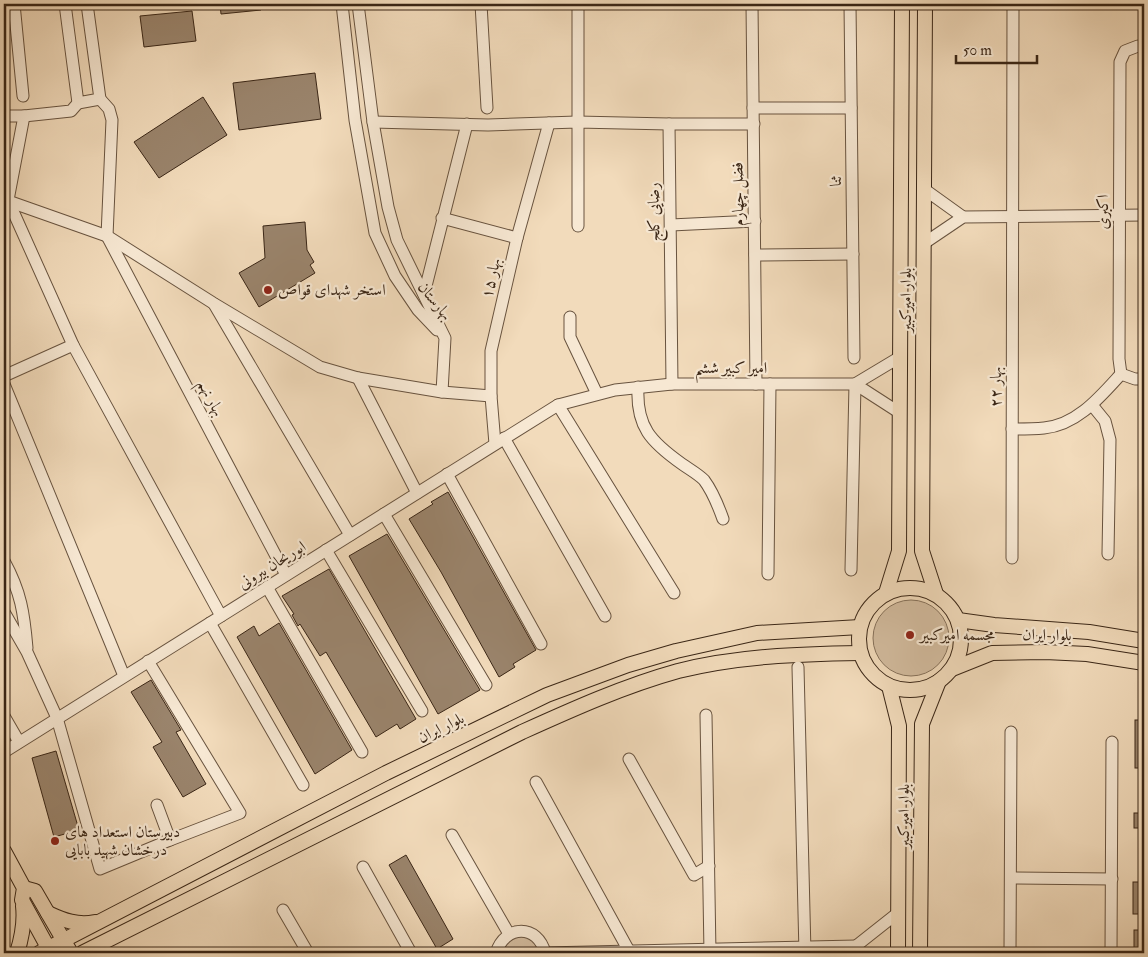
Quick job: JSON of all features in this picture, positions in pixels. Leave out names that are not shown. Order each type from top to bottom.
[{"type":"main road","name":"بلوار امیرکبیر","points":[[886,593],[899,551],[902,4]]},
{"type":"main road","name":"بلوار امیرکبیر","points":[[925,4],[922,551],[936,594]]},
{"type":"main road","points":[[902,588],[919,588],[936,594],[949,605],[958,620],[961,637],[959,654],[952,669],[939,682],[923,689],[906,690],[889,686],[876,678],[866,666],[860,653],[860,627],[865,613],[874,602],[886,593],[902,588]]},
{"type":"main road","name":"بلوار ایران","points":[[958,620],[994,625],[1089,632],[1144,641]]},
{"type":"main road","name":"بلوار ایران","points":[[46,952],[64,940],[386,773],[547,695],[628,665],[676,651],[757,634],[860,627]]},
{"type":"main road","name":"بلوار ایران","points":[[952,669],[992,652],[1087,654],[1144,663]]},
{"type":"main road","points":[[82,953],[522,732],[635,684],[679,671],[729,661],[787,654],[860,653]]},
{"type":"main road","name":"بلوار امیرکبیر","points":[[920,953],[922,724],[939,682]]},
{"type":"main road","name":"بلوار امیرکبیر","points":[[889,686],[898,726],[898,953]]},
{"type":"main road","points":[[4,851],[46,952]]},
{"type":"main road","points":[[23,894],[35,891],[71,953]]},
{"type":"main road","points":[[17,953],[23,936],[23,894]]},
{"type":"main road","points":[[48,913],[61,920],[76,923],[105,920]]},
{"type":"main road","points":[[98,953],[109,940]]},
{"type":"street","points":[[14,4],[23,96]]},
{"type":"street","points":[[65,4],[78,103]]},
{"type":"street","points":[[87,4],[100,99],[109,109],[112,120],[107,236]]},
{"type":"street","name":"بهارستان","points":[[342,4],[355,120],[375,233],[394,276],[418,310],[445,338]]},
{"type":"street","name":"بهارستان","points":[[358,4],[373,122],[388,207],[397,240],[445,338]]},
{"type":"street","points":[[481,4],[487,108]]},
{"type":"street","points":[[578,4],[578,226]]},
{"type":"street","name":"فضل چهارم","points":[[752,4],[756,384]]},
{"type":"street","name":"ثنا","points":[[850,4],[854,358]]},
{"type":"street","name":"بهار ۲۲","points":[[1012,558],[1013,4]]},
{"type":"street","name":"اکبری","points":[[1121,374],[1118,359],[1120,62],[1125,50],[1144,46]]},
{"type":"street","points":[[4,116],[71,111],[78,103],[100,99]]},
{"type":"street","points":[[753,108],[851,108]]},
{"type":"street","points":[[24,116],[6,200],[73,345],[220,616]]},
{"type":"street","points":[[373,122],[467,124],[577,122],[754,124]]},
{"type":"street","name":"بهار ۱۵","points":[[500,441],[490,396],[491,352],[517,238],[548,123]]},
{"type":"street","points":[[424,294],[467,124]]},
{"type":"street","name":"رضایی کلج","points":[[669,124],[672,384]]},
{"type":"street","points":[[924,189],[962,217]]},
{"type":"street","points":[[6,200],[107,236],[213,303],[320,367],[358,378],[442,392],[490,396]]},
{"type":"street","points":[[923,244],[962,217],[1144,215]]},
{"type":"street","points":[[442,218],[517,238]]},
{"type":"street","points":[[671,225],[754,222]]},
{"type":"street","name":"بهار نهم","points":[[107,236],[286,575]]},
{"type":"street","points":[[755,255],[853,254]]},
{"type":"street","points":[[213,303],[350,535]]},
{"type":"street","points":[[570,317],[570,337],[597,394]]},
{"type":"street","points":[[442,392],[445,338]]},
{"type":"street","points":[[4,376],[73,345]]},
{"type":"street","points":[[855,384],[900,358]]},
{"type":"street","points":[[1012,429],[1045,428],[1068,422],[1092,405],[1121,374],[1134,379],[1144,379]]},
{"type":"street","points":[[358,378],[417,493]]},
{"type":"street","points":[[4,384],[124,676]]},
{"type":"street","name":"امیر کبیر ششم","points":[[558,405],[615,390],[672,384],[855,384]]},
{"type":"street","points":[[768,574],[770,384]]},
{"type":"street","points":[[855,384],[900,413]]},
{"type":"street","points":[[851,570],[855,384]]},
{"type":"street","points":[[638,387],[637,405],[646,430],[654,441],[673,458],[703,479],[716,499],[723,519]]},
{"type":"street","points":[[558,405],[674,593]]},
{"type":"street","name":"ابوریحان بیرونی","points":[[4,752],[558,405]]},
{"type":"street","points":[[1092,405],[1106,421],[1110,440],[1108,554]]},
{"type":"street","points":[[500,441],[604,616]]},
{"type":"street","points":[[447,474],[541,644]]},
{"type":"street","points":[[384,514],[486,686]]},
{"type":"street","points":[[326,550],[422,710]]},
{"type":"street","points":[[4,561],[24,610],[27,652]]},
{"type":"street","points":[[267,587],[362,752]]},
{"type":"street","points":[[4,612],[27,652],[58,718],[100,870],[240,813],[148,661]]},
{"type":"street","points":[[210,623],[303,785]]},
{"type":"street","points":[[798,667],[805,950]]},
{"type":"street","points":[[706,715],[710,951]]},
{"type":"street","points":[[4,716],[19,742]]},
{"type":"street","points":[[1010,953],[1012,732]]},
{"type":"street","points":[[1111,953],[1112,742]]},
{"type":"street","points":[[629,759],[694,876],[709,866]]},
{"type":"street","points":[[536,782],[629,951]]},
{"type":"street","points":[[157,805],[170,840]]},
{"type":"street","points":[[452,835],[509,934]]},
{"type":"street","points":[[363,867],[411,953]]},
{"type":"street","points":[[1011,878],[1112,879]]},
{"type":"street","points":[[283,910],[308,953]]},
{"type":"street","points":[[496,953],[503,939],[509,934],[516,932],[532,934],[543,945],[546,953],[860,950],[899,912]]},
{"type":"shaded area","points":[[911,600],[926,603],[938,611],[946,623],[949,638],[946,653],[938,665],[926,673],[911,676],[896,673],[884,665],[876,653],[873,638],[876,623],[884,611],[896,603]]},
{"type":"shaded area","points":[[524,932],[545,953],[496,953],[498,946]]},
{"type":"building","points":[[220,4],[261,4],[261,10],[221,14]]},
{"type":"building","points":[[192,11],[196,41],[144,47],[140,16]]},
{"type":"building","points":[[315,73],[321,119],[239,130],[233,83]]},
{"type":"building","points":[[203,97],[227,135],[159,178],[134,142]]},
{"type":"building","name":"استخر شهدای قواص","points":[[305,222],[307,250],[314,262],[310,265],[315,273],[259,307],[239,273],[265,258],[263,226]]},
{"type":"building","points":[[448,492],[536,650],[513,664],[515,667],[499,677],[441,572],[409,519]]},
{"type":"building","points":[[387,534],[480,690],[438,714],[349,556]]},
{"type":"building","points":[[329,569],[416,719],[400,729],[397,724],[376,737],[326,652],[320,656],[300,624],[298,626],[292,615],[294,614],[282,596]]},
{"type":"building","points":[[279,623],[352,750],[315,774],[237,637],[254,626],[259,636]]},
{"type":"building","points":[[151,680],[181,730],[176,732],[206,784],[183,797],[153,747],[162,742],[131,692]]},
{"type":"building","points":[[1135,720],[1144,720],[1144,768],[1135,768]]},
{"type":"building","points":[[56,751],[79,830],[54,837],[32,758]]},
{"type":"building","points":[[1134,813],[1144,813],[1144,828],[1134,828]]},
{"type":"building","points":[[406,855],[453,939],[437,949],[389,865]]},
{"type":"building","points":[[1133,882],[1144,882],[1144,914],[1133,914]]},
{"type":"building","points":[[1134,930],[1144,930],[1144,953],[1134,953]]},
{"type":"place","name":"استخر شهدای قواص","points":[[268,290]]},
{"type":"place","name":"مجسمه امیرکبیر","points":[[910,635]]},
{"type":"place","name":"دبیرستان استعداد های درخشان شهید بابایی","points":[[55,841]]}]
